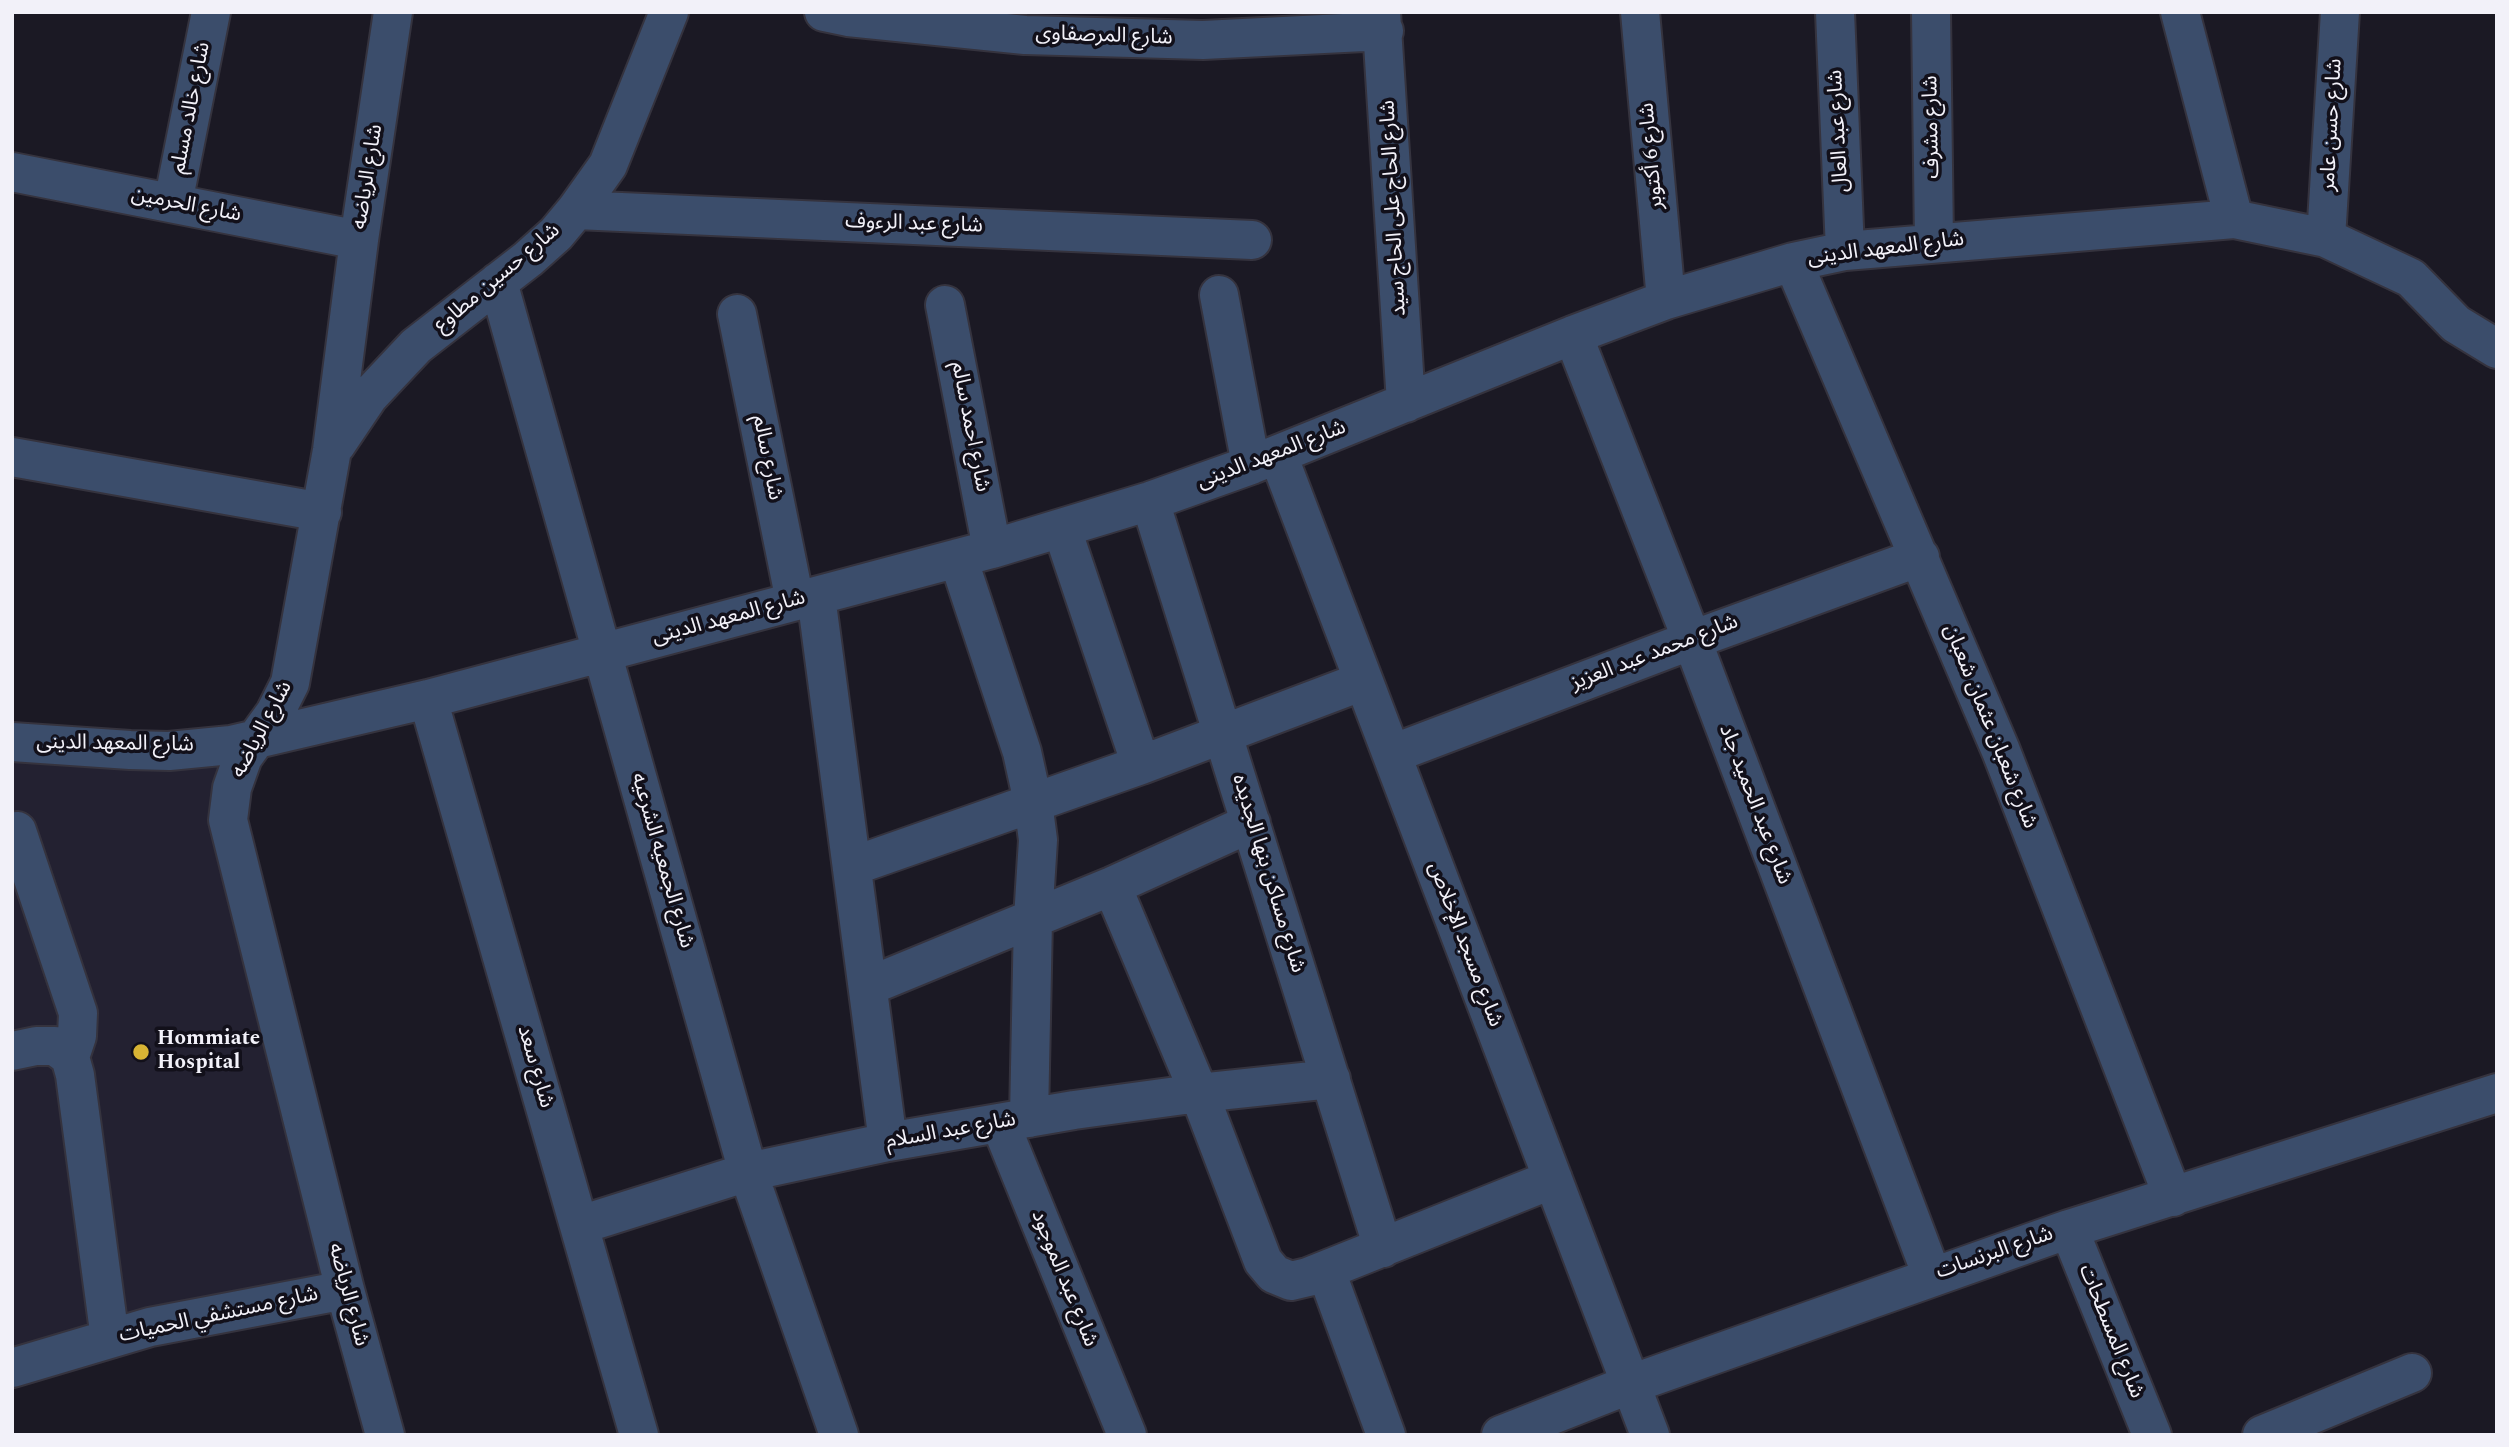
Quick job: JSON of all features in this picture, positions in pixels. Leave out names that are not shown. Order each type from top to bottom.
[{"type":"street","name":"شارع خالد مسلم","points":[[173,203],[211,12]]},
{"type":"street","name":"شارع الرياضه","points":[[384,1435],[345,1290],[229,820],[232,788],[243,757],[275,713],[290,683],[332,450],[359,240],[393,12]]},
{"type":"street","name":"شارع حسين مطاوع","points":[[332,450],[369,396],[416,346],[556,234],[576,210],[608,165],[669,12]]},
{"type":"street","name":"شارع المرصفاوى","points":[[824,12],[848,17],[1025,35],[1203,40],[1383,22]]},
{"type":"street","name":"شارع 6 أكتوبر","points":[[1640,12],[1666,300]]},
{"type":"street","name":"شارع عبد العال","points":[[1835,12],[1845,251]]},
{"type":"street","name":"شارع مشرف","points":[[1931,12],[1934,242]]},
{"type":"street","points":[[2180,12],[2234,219]]},
{"type":"street","name":"شارع حسن عامر","points":[[2326,238],[2340,12]]},
{"type":"street","name":"شارع الحاج على الحاج سيد","points":[[1383,22],[1406,403]]},
{"type":"street","name":"شارع الحرمين","points":[[12,172],[359,240]]},
{"type":"street","name":"شارع عبد الرءوف","points":[[576,210],[1252,240]]},
{"type":"street","name":"شارع المعهد الدينى","points":[[12,742],[169,751],[231,745],[428,699],[975,554],[1150,501],[1264,460],[1666,300],[1793,262],[1845,251],[2234,219],[2326,238],[2411,278],[2456,324],[2497,349]]},
{"type":"street","name":"شارع شعبان عثمان شعبان","points":[[1793,262],[2001,751],[2173,1197]]},
{"type":"street","name":"شارع الجمعيه الشرعيه","points":[[498,282],[748,1172],[839,1435]]},
{"type":"street","name":"شارع مسجد الإخلاص","points":[[1219,295],[1264,460],[1363,681],[1392,754],[1650,1435]]},
{"type":"street","name":"شارع احمد سالم","points":[[945,305],[975,554],[1033,802],[1038,841],[1014,1121]]},
{"type":"street","name":"شارع سالم","points":[[737,314],[805,598],[853,866],[888,1142]]},
{"type":"street","name":"شارع عبد الحميد جاد","points":[[1573,335],[1692,640],[1932,1276]]},
{"type":"street","points":[[12,457],[322,512]]},
{"type":"street","name":"شارع مساكن بنها الجديده","points":[[1150,501],[1383,1248]]},
{"type":"street","points":[[1062,529],[1141,765]]},
{"type":"street","name":"شارع محمد عبد العزيز","points":[[1392,754],[1920,557]]},
{"type":"street","points":[[853,866],[1141,765],[1363,681]]},
{"type":"street","name":"شارع سعد","points":[[428,699],[639,1435]]},
{"type":"street","points":[[869,985],[1112,886],[1251,823]]},
{"type":"street","points":[[25,828],[78,1013],[77,1036],[70,1057],[75,1076],[110,1339]]},
{"type":"street","points":[[1112,886],[1199,1093],[1263,1261],[1274,1274],[1291,1281],[1326,1270],[1553,1180]]},
{"type":"street","points":[[12,1051],[36,1046],[55,1046],[70,1057]]},
{"type":"street","name":"شارع عبد السلام","points":[[580,1225],[748,1172],[888,1142],[1199,1093],[1331,1079]]},
{"type":"street","name":"شارع البرنسات","points":[[1500,1435],[1631,1384],[2069,1229],[2497,1093]]},
{"type":"street","name":"شارع عبد الموجود","points":[[1014,1121],[1127,1435]]},
{"type":"street","name":"شارع المسطحات","points":[[2069,1229],[2152,1435]]},
{"type":"street","points":[[1326,1270],[1386,1435]]},
{"type":"street","name":"شارع مستشفي الحميات","points":[[12,1368],[150,1327],[345,1290]]},
{"type":"street","points":[[2262,1435],[2412,1373]]},
{"type":"shaded area","name":"Hommiate Hospital","points":[[12,757],[222,759],[329,1281],[12,1353]]},
{"type":"place","name":"Hommiate Hospital","points":[[141,1052]]}]
